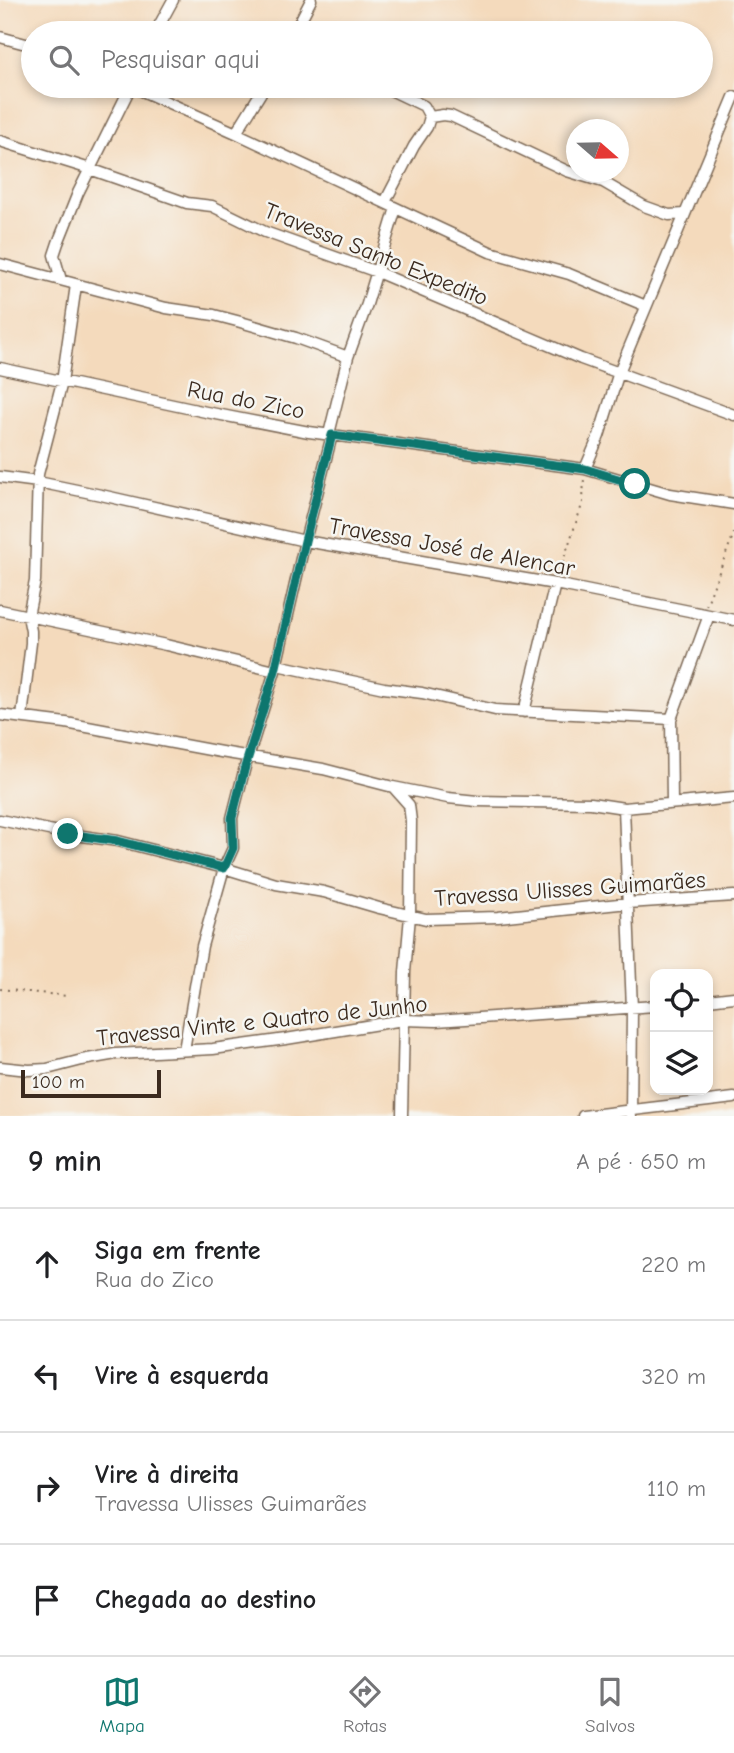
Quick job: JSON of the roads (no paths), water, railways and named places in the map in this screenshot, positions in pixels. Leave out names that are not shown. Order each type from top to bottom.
[{"type":"street","points":[[162,21],[173,0]]},
{"type":"street","points":[[300,21],[311,0]]},
{"type":"street","points":[[0,37],[21,43]]},
{"type":"street","points":[[585,469],[599,436],[619,372],[734,97]]},
{"type":"street","points":[[61,281],[54,255],[73,205],[125,98]]},
{"type":"street","points":[[158,98],[490,252],[569,274],[646,306]]},
{"type":"street","points":[[236,133],[258,98]]},
{"type":"street","points":[[384,202],[427,127],[430,117],[424,106],[407,98]]},
{"type":"street","points":[[430,117],[451,116],[567,171],[603,182],[644,206],[669,215],[685,214]]},
{"type":"street","name":"Travessa Santo Expedito","points":[[0,141],[187,203],[212,206],[265,232],[377,272],[580,359],[734,415]]},
{"type":"street","points":[[184,1050],[202,946],[224,868],[233,848],[232,818],[276,668],[348,357],[396,208]]},
{"type":"street","points":[[0,264],[166,308],[237,321],[348,357]]},
{"type":"street","points":[[22,718],[31,643],[28,616],[35,581],[39,468],[62,382],[76,285]]},
{"type":"street","name":"Rua do Zico","points":[[0,369],[309,432],[585,469],[670,494],[734,504]]},
{"type":"street","name":"Travessa José de Alencar","points":[[0,477],[38,482],[305,541],[555,584],[734,620]]},
{"type":"street","points":[[524,712],[555,584]]},
{"type":"street","points":[[0,610],[276,668],[422,693],[495,710],[671,719]]},
{"type":"street","points":[[672,803],[671,719],[706,614]]},
{"type":"street","points":[[0,715],[66,723],[323,769],[393,787],[477,802],[592,803],[624,808],[734,798]]},
{"type":"street","points":[[393,787],[407,802],[411,821],[402,1116]]},
{"type":"street","points":[[624,808],[632,1009],[631,1113]]},
{"type":"street","name":"Travessa Ulisses Guimarães","points":[[0,820],[118,841],[276,884],[324,892],[410,916],[437,919],[498,917],[628,902],[734,896]]},
{"type":"street","points":[[713,999],[734,997]]},
{"type":"street","name":"Travessa Vinte e Quatro de Junho","points":[[0,1067],[47,1069],[116,1054],[214,1049],[403,1020],[436,1021],[650,1007]]},
{"type":"street","points":[[583,1116],[631,1113],[734,1098]]}]
